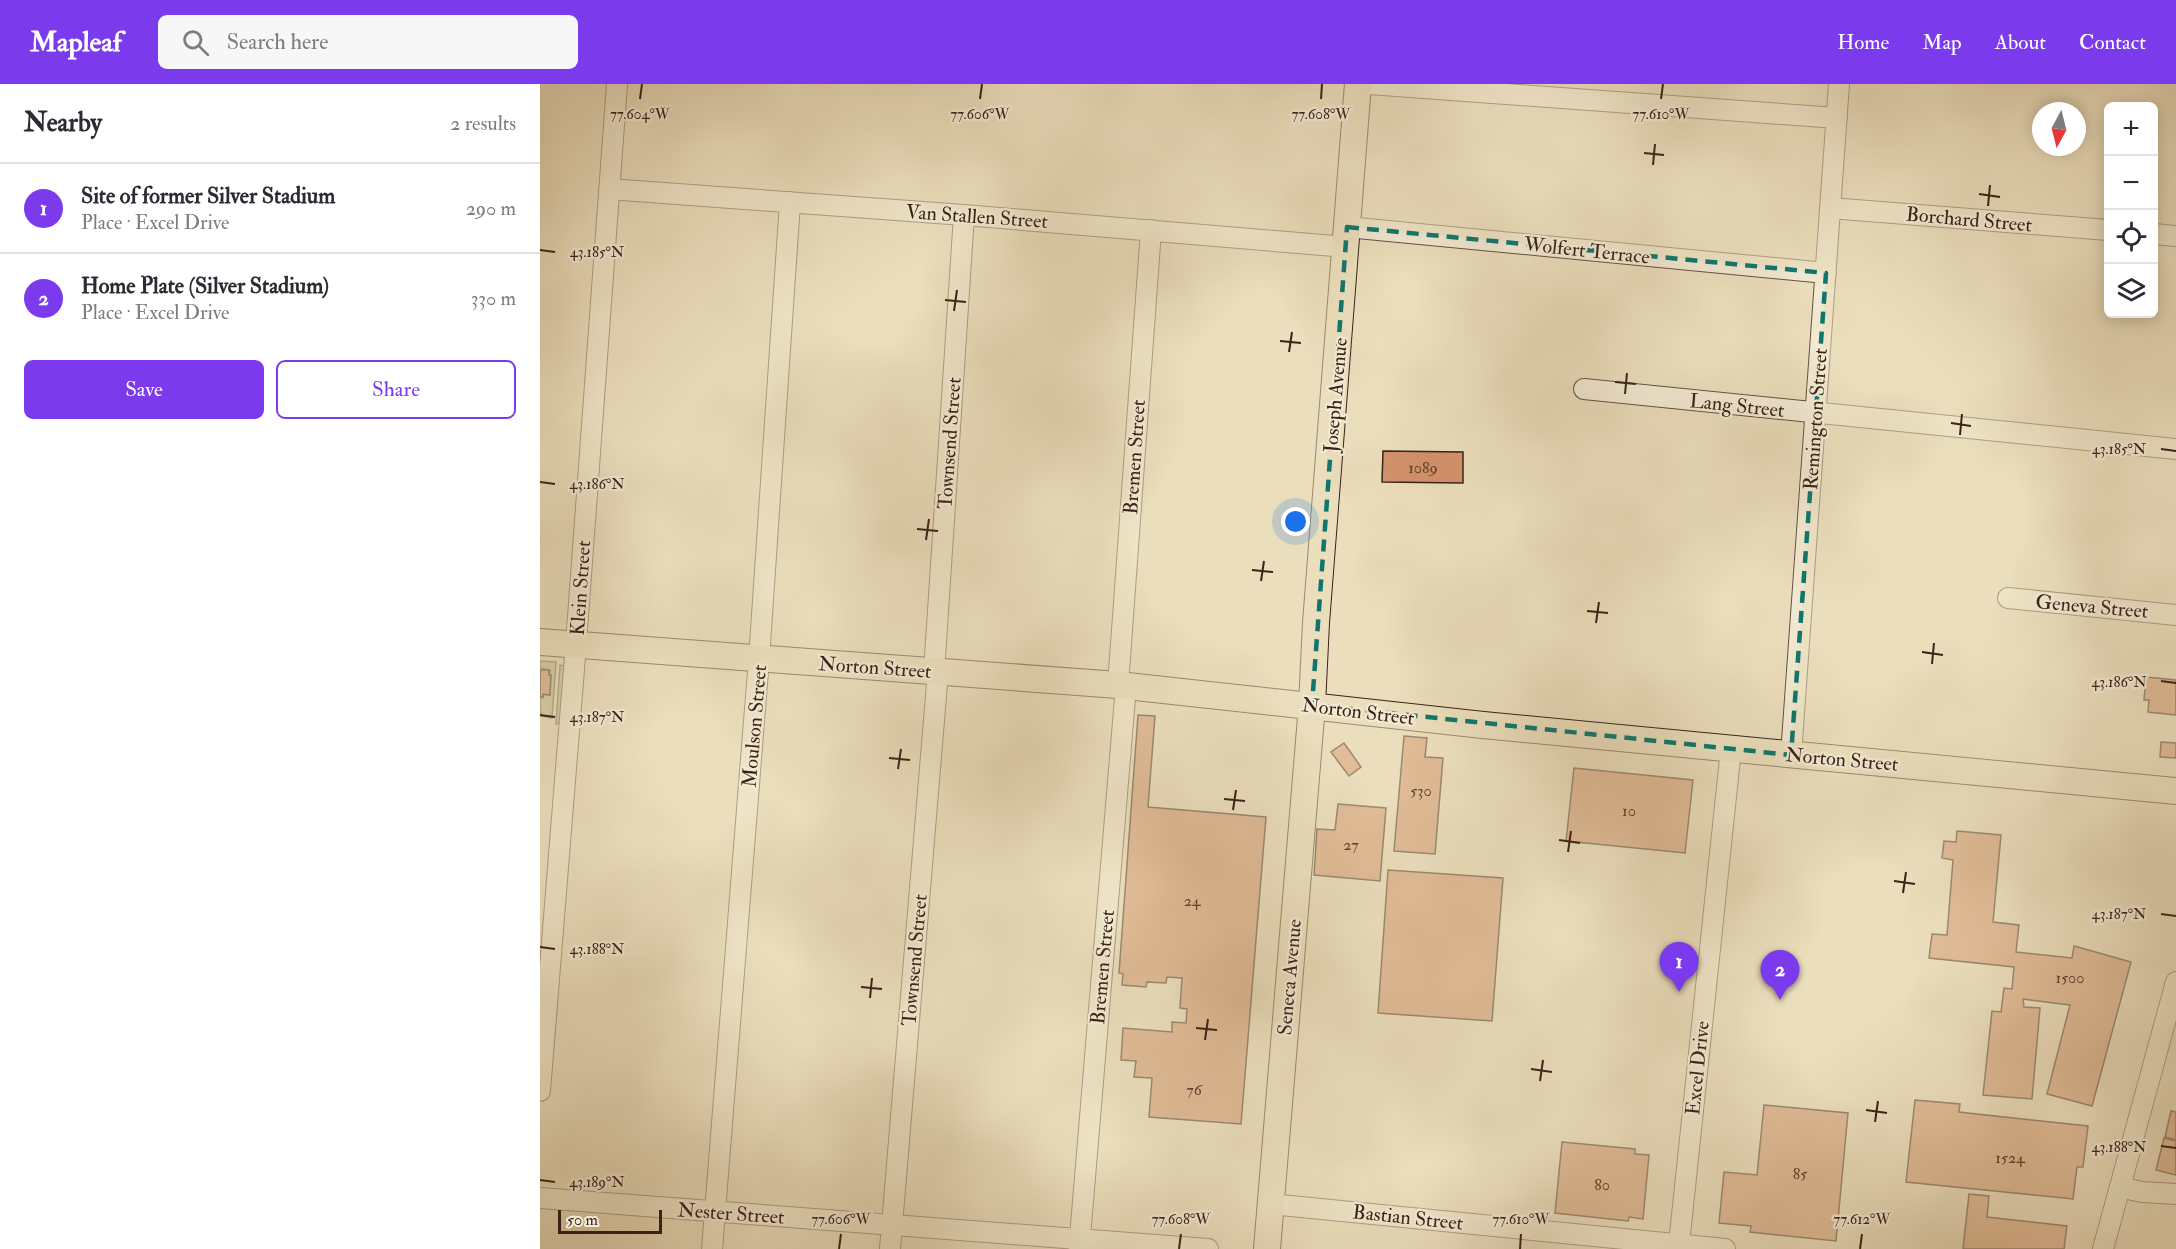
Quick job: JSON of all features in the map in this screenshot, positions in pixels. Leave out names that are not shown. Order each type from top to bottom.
[{"type":"main road","name":"Joseph Avenue","points":[[1312,705],[1316,623],[1358,84]]},
{"type":"main road","name":"Norton Street","points":[[540,642],[1122,685],[1491,726],[2176,791]]},
{"type":"main road","name":"Seneca Avenue","points":[[1267,1249],[1312,705]]},
{"type":"street","name":"Klein Street","points":[[540,1091],[576,644],[617,84]]},
{"type":"street","points":[[1369,84],[1837,118]]},
{"type":"street","name":"Remington Street","points":[[1791,754],[1839,84]]},
{"type":"street","name":"Van Stallen Street","points":[[609,189],[1151,230],[1347,237]]},
{"type":"street","name":"Moulson Street","points":[[712,1249],[759,658],[790,202]]},
{"type":"street","name":"Borchard Street","points":[[1830,208],[2104,230]]},
{"type":"street","name":"Townsend Street","points":[[890,1249],[936,672],[964,215]]},
{"type":"street","name":"Bremen Street","points":[[1079,1244],[1122,685],[1151,230]]},
{"type":"street","points":[[2158,234],[2176,236]]},
{"type":"street","name":"Wolfert Terrace","points":[[1347,237],[1826,273]]},
{"type":"street","name":"Lang Street","points":[[1584,390],[2176,449]]},
{"type":"street","name":"Geneva Street","points":[[2008,598],[2176,615]]},
{"type":"street","name":"Excel Drive","points":[[1679,1244],[1731,749]]},
{"type":"street","points":[[2103,1249],[2173,1009],[2176,982]]},
{"type":"street","points":[[2120,1187],[2142,1192],[2176,1194]]},
{"type":"street","name":"Nester Street","points":[[540,1198],[892,1225],[1079,1244],[1209,1249]]},
{"type":"street","name":"Bastian Street","points":[[1270,1204],[1725,1249]]},
{"type":"highlighted area","points":[[1347,227],[1826,273],[1791,755],[1312,705]]},
{"type":"green space","points":[[540,661],[556,662],[552,718],[541,716],[540,698],[550,695],[550,670],[540,668]]},
{"type":"green space","points":[[560,665],[565,666],[561,722],[556,724]]},
{"type":"building","points":[[1383,451],[1463,452],[1463,483],[1382,482]]},
{"type":"building","points":[[540,670],[549,670],[549,675],[551,675],[550,695],[543,694],[543,697],[540,697]]},
{"type":"building","points":[[2146,677],[2176,680],[2176,715],[2148,712],[2149,700],[2144,700]]},
{"type":"building","points":[[1138,715],[1155,716],[1148,807],[1266,817],[1241,1124],[1149,1117],[1152,1078],[1134,1077],[1136,1061],[1121,1060],[1123,1028],[1172,1032],[1172,1022],[1186,1023],[1187,1009],[1180,1008],[1182,978],[1167,977],[1166,983],[1147,982],[1146,987],[1122,985],[1123,974],[1119,973]]},
{"type":"building","points":[[1404,736],[1427,738],[1425,757],[1443,758],[1435,854],[1394,851]]},
{"type":"building","points":[[2161,742],[2176,743],[2176,758],[2160,757]]},
{"type":"building","points":[[1344,743],[1361,767],[1349,776],[1331,752]]},
{"type":"building","points":[[1574,768],[1693,780],[1685,853],[1566,841]]},
{"type":"building","points":[[1338,804],[1386,808],[1380,881],[1314,875],[1317,829],[1335,830]]},
{"type":"building","points":[[1957,831],[2001,835],[1993,922],[2019,925],[2016,952],[2072,958],[2074,946],[2131,962],[2092,1106],[2047,1094],[2070,1005],[2023,999],[2024,1007],[2040,1008],[2032,1099],[1983,1095],[1992,1011],[2001,1012],[2004,988],[2012,989],[2014,967],[1929,958],[1932,934],[1947,935],[1953,860],[1942,858],[1944,841],[1956,842]]},
{"type":"building","points":[[1388,870],[1503,878],[1492,1021],[1378,1013]]},
{"type":"building","points":[[1915,1100],[1960,1104],[1959,1112],[2088,1126],[2083,1167],[2077,1167],[2073,1199],[1906,1182]]},
{"type":"building","points":[[1764,1105],[1848,1113],[1836,1241],[1750,1232],[1751,1226],[1719,1223],[1724,1172],[1757,1175]]},
{"type":"building","points":[[2171,1111],[2176,1112],[2176,1140],[2165,1137]]},
{"type":"building","points":[[2164,1138],[2176,1141],[2176,1175],[2156,1170]]},
{"type":"building","points":[[1562,1142],[1635,1149],[1635,1154],[1649,1155],[1643,1219],[1629,1217],[1628,1221],[1555,1213]]},
{"type":"building","points":[[1969,1194],[1989,1196],[1987,1217],[2067,1226],[2064,1249],[1963,1249]]},
{"type":"place","name":"Site of former Silver Stadium","points":[[1679,992]]},
{"type":"place","name":"Home Plate (Silver Stadium)","points":[[1780,1000]]}]
